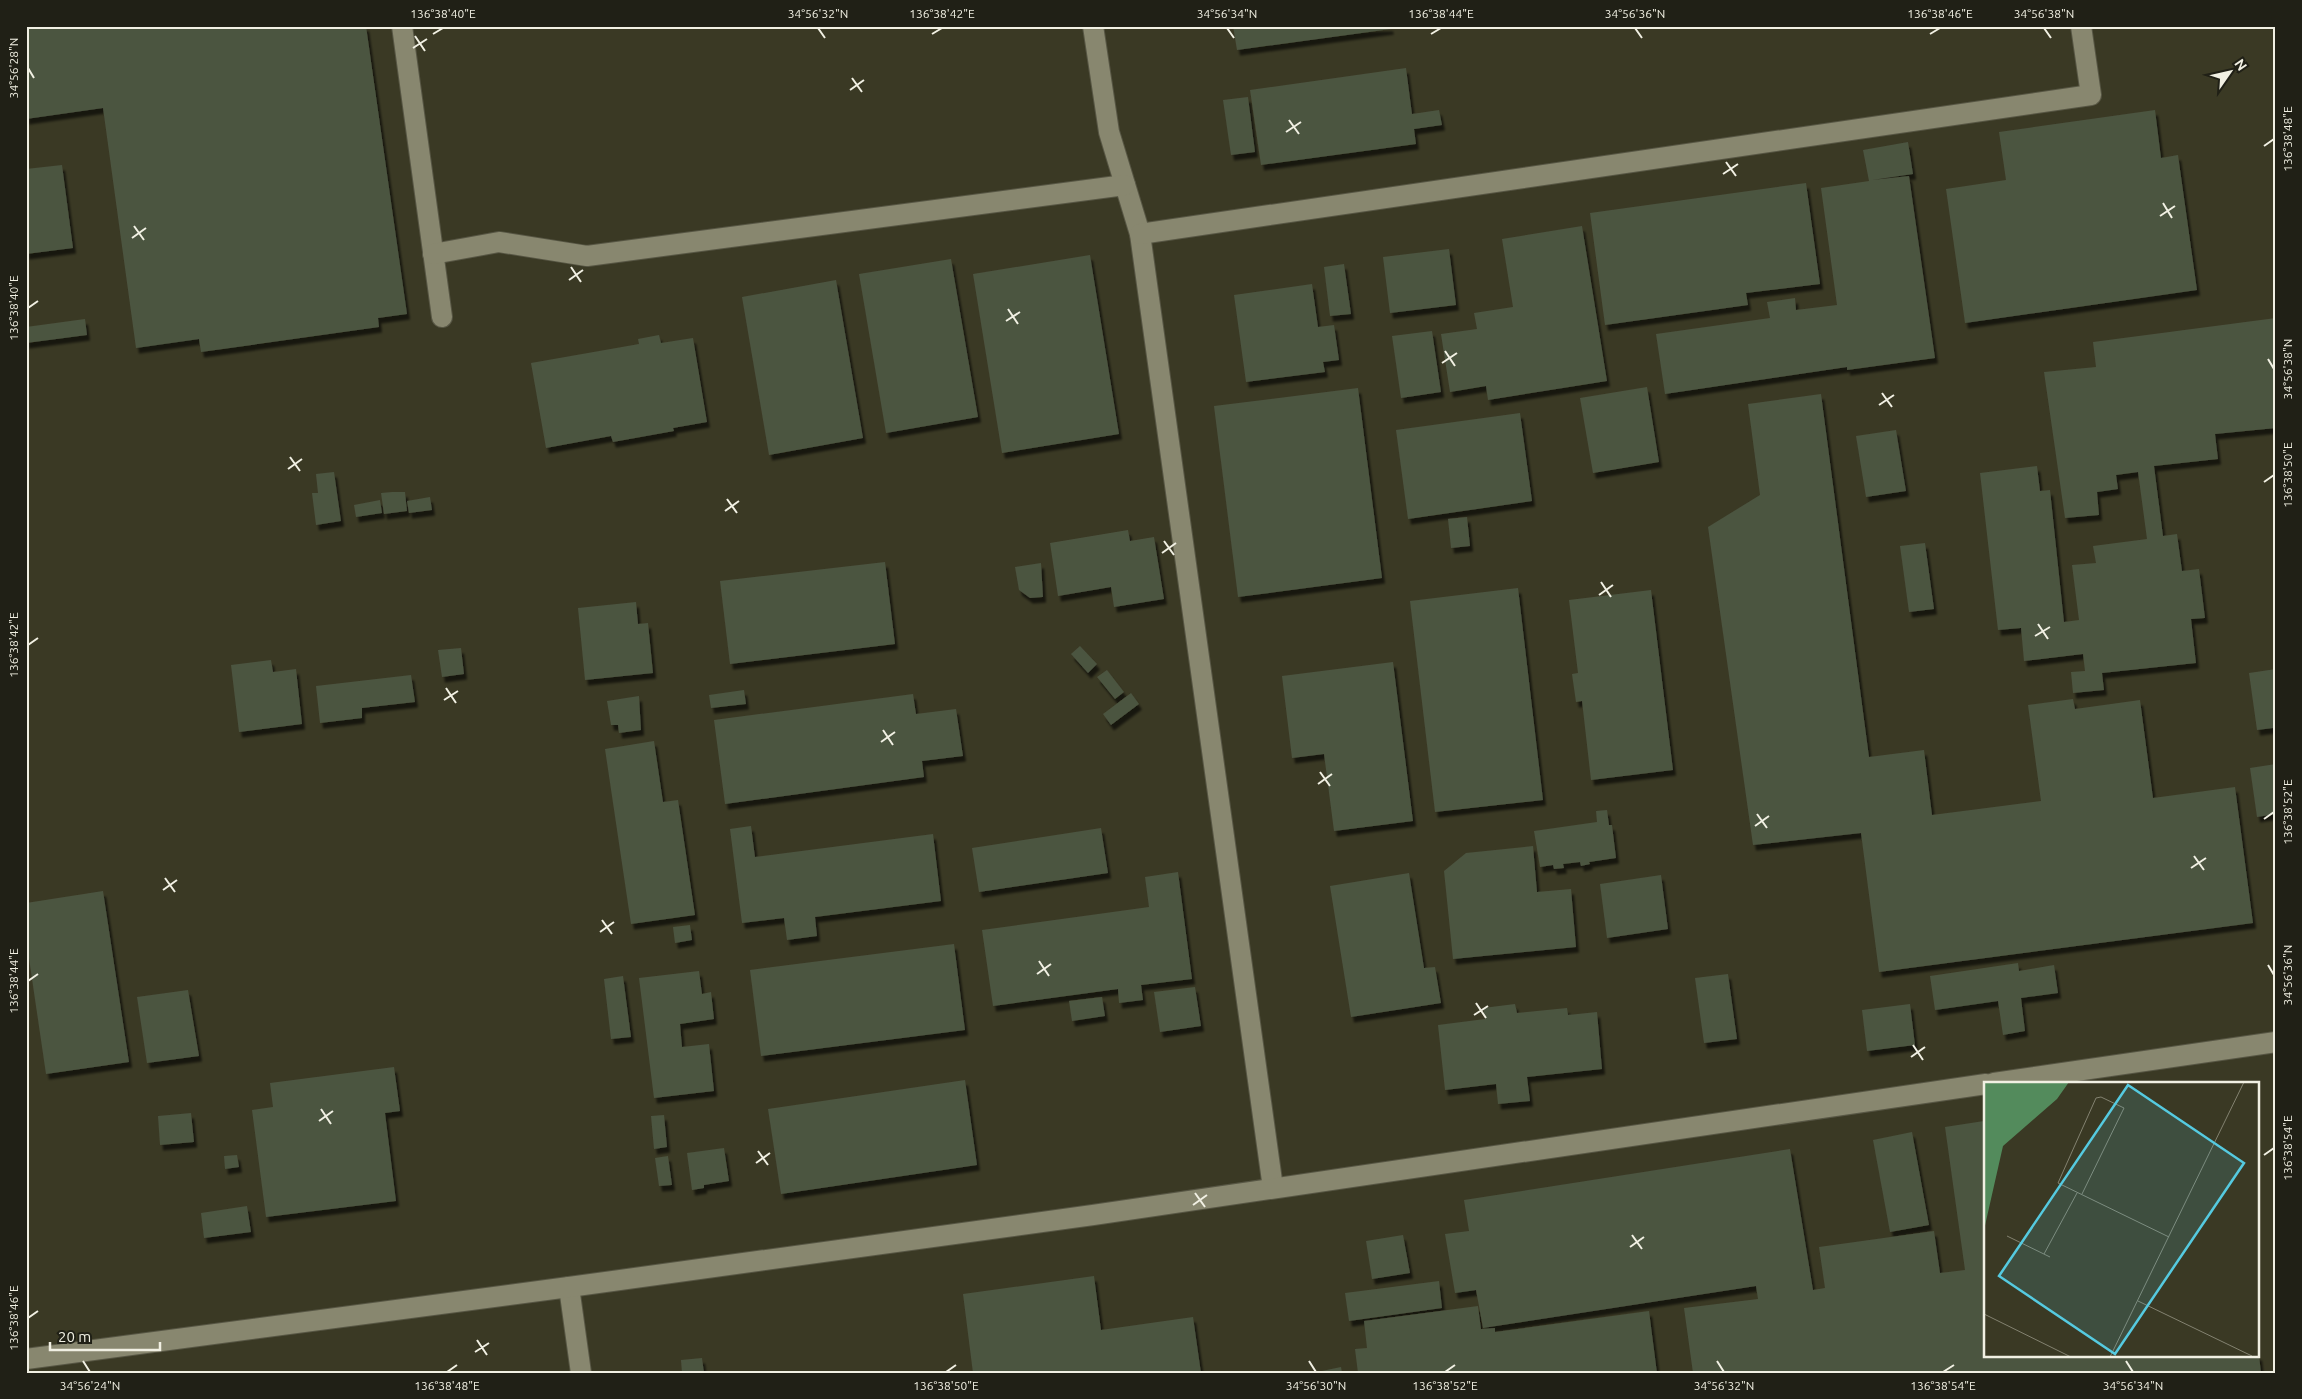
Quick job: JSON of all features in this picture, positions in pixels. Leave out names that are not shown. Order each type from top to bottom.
[{"type":"lane","points":[[402,26],[442,317]]},
{"type":"lane","points":[[1093,26],[1109,132],[1140,234],[1273,1188]]},
{"type":"lane","points":[[1140,234],[2091,95],[2081,26]]},
{"type":"lane","points":[[433,254],[499,242],[587,256],[1125,185]]},
{"type":"lane","points":[[2001,1082],[2276,1042]]},
{"type":"lane","points":[[26,1358],[569,1287],[1273,1188],[1984,1084]]},
{"type":"lane","points":[[569,1287],[581,1373]]},
{"type":"building","points":[[26,26],[366,26],[407,314],[378,318],[379,327],[201,352],[199,339],[136,348],[103,108],[26,119]]},
{"type":"building","points":[[1233,26],[1390,26],[1391,29],[1237,50]]},
{"type":"building","points":[[1406,68],[1412,114],[1439,110],[1442,125],[1414,129],[1416,144],[1261,165],[1250,90]]},
{"type":"building","points":[[1248,97],[1255,152],[1231,155],[1223,100]]},
{"type":"building","points":[[2155,110],[2161,158],[2178,155],[2197,290],[1965,323],[1946,189],[2006,180],[1999,132]]},
{"type":"building","points":[[1908,142],[1913,174],[1872,180],[1909,176],[1935,358],[1847,370],[1847,367],[1665,394],[1656,334],[1770,318],[1767,302],[1795,298],[1796,310],[1837,305],[1821,188],[1869,181],[1863,150]]},
{"type":"building","points":[[62,165],[73,248],[26,254],[26,169]]},
{"type":"building","points":[[1806,183],[1820,284],[1746,293],[1748,305],[1605,325],[1590,213]]},
{"type":"building","points":[[1582,226],[1607,381],[1488,400],[1486,386],[1450,392],[1441,334],[1477,329],[1474,313],[1513,307],[1502,239]]},
{"type":"building","points":[[1449,249],[1456,305],[1390,313],[1383,257]]},
{"type":"building","points":[[1090,255],[1119,434],[1002,453],[973,274]]},
{"type":"building","points":[[951,259],[978,417],[886,433],[859,274]]},
{"type":"building","points":[[1344,264],[1351,314],[1330,316],[1324,267]]},
{"type":"building","points":[[836,280],[863,438],[769,455],[742,297]]},
{"type":"building","points":[[1312,284],[1318,327],[1334,325],[1339,360],[1323,362],[1325,372],[1246,382],[1234,295]]},
{"type":"building","points":[[2276,318],[2276,428],[2215,434],[2218,459],[2154,466],[2163,536],[2177,534],[2182,571],[2199,569],[2205,618],[2191,619],[2196,663],[2102,673],[2104,690],[2073,693],[2071,672],[2085,671],[2083,654],[2024,661],[2021,628],[1998,630],[1980,473],[2037,466],[2040,491],[2050,490],[2064,622],[2079,620],[2072,565],[2096,563],[2093,546],[2147,539],[2138,472],[2116,475],[2118,489],[2097,492],[2099,515],[2065,518],[2044,372],[2096,367],[2093,342]]},
{"type":"building","points":[[85,319],[87,335],[26,343],[26,327]]},
{"type":"building","points":[[1432,331],[1441,392],[1401,398],[1392,336]]},
{"type":"building","points":[[659,335],[661,343],[693,338],[707,422],[673,428],[674,431],[613,442],[611,436],[546,448],[531,363],[639,344],[638,339]]},
{"type":"building","points":[[1647,387],[1659,462],[1593,473],[1580,398]]},
{"type":"building","points":[[1358,388],[1382,578],[1238,597],[1214,406]]},
{"type":"building","points":[[1821,394],[1869,757],[1924,750],[1932,815],[2041,801],[2028,705],[2073,699],[2075,709],[2140,700],[2153,798],[2235,787],[2253,923],[1879,972],[1861,833],[1753,845],[1708,527],[1760,495],[1748,404]]},
{"type":"building","points":[[1520,413],[1532,501],[1408,519],[1396,430]]},
{"type":"building","points":[[1896,430],[1906,491],[1866,497],[1856,436]]},
{"type":"building","points":[[334,472],[341,521],[316,525],[312,493],[318,493],[316,474]]},
{"type":"building","points":[[405,492],[407,511],[384,514],[381,493]]},
{"type":"building","points":[[430,497],[432,510],[409,513],[407,501]]},
{"type":"building","points":[[380,500],[382,513],[356,517],[354,505]]},
{"type":"building","points":[[1467,517],[1470,546],[1451,548],[1448,519]]},
{"type":"building","points":[[1128,530],[1130,541],[1154,537],[1164,599],[1114,607],[1111,587],[1058,596],[1050,543]]},
{"type":"building","points":[[1925,543],[1934,609],[1909,612],[1900,546]]},
{"type":"building","points":[[885,562],[895,644],[730,664],[720,581]]},
{"type":"building","points":[[1041,563],[1043,597],[1030,598],[1019,590],[1015,567]]},
{"type":"building","points":[[1518,588],[1543,800],[1435,812],[1410,601]]},
{"type":"building","points":[[1651,590],[1673,770],[1591,780],[1582,701],[1576,702],[1572,674],[1578,673],[1569,600]]},
{"type":"building","points":[[636,602],[638,624],[648,623],[653,673],[585,680],[578,608]]},
{"type":"building","points":[[1080,646],[1097,664],[1088,673],[1071,654]]},
{"type":"building","points":[[461,648],[464,674],[442,677],[438,650]]},
{"type":"building","points":[[271,660],[273,672],[296,669],[302,724],[239,732],[231,665]]},
{"type":"building","points":[[1393,662],[1413,821],[1334,831],[1324,754],[1292,758],[1282,676]]},
{"type":"building","points":[[2276,669],[2275,738],[2273,728],[2257,730],[2249,673]]},
{"type":"building","points":[[1107,670],[1124,692],[1115,699],[1097,677]]},
{"type":"building","points":[[411,675],[415,702],[362,708],[362,718],[320,723],[316,686]]},
{"type":"building","points":[[744,690],[746,704],[711,708],[709,695]]},
{"type":"building","points":[[1131,693],[1139,704],[1111,725],[1103,714]]},
{"type":"building","points":[[913,694],[916,714],[956,709],[963,756],[922,761],[924,777],[725,804],[714,720]]},
{"type":"building","points":[[639,696],[641,730],[619,733],[618,725],[611,725],[607,701]]},
{"type":"building","points":[[654,741],[663,802],[678,800],[695,915],[631,924],[605,749]]},
{"type":"building","points":[[2276,764],[2276,814],[2257,817],[2250,768]]},
{"type":"building","points":[[1607,810],[1609,825],[1612,825],[1616,858],[1589,862],[1590,864],[1581,866],[1580,862],[1563,864],[1564,868],[1554,869],[1553,865],[1540,867],[1534,831],[1597,822],[1596,811]]},
{"type":"building","points":[[751,826],[755,857],[933,834],[941,901],[815,917],[817,936],[787,940],[784,918],[742,923],[730,829]]},
{"type":"building","points":[[1101,828],[1108,873],[979,892],[972,848]]},
{"type":"building","points":[[1533,846],[1537,892],[1571,889],[1576,947],[1453,959],[1444,871],[1466,853]]},
{"type":"building","points":[[1178,872],[1192,979],[1141,985],[1143,1000],[1119,1003],[1118,989],[993,1006],[982,930],[1149,907],[1145,877]]},
{"type":"building","points":[[1409,873],[1424,968],[1435,967],[1441,1003],[1351,1017],[1330,886]]},
{"type":"building","points":[[1661,875],[1668,929],[1607,938],[1600,884]]},
{"type":"building","points":[[103,891],[129,1062],[46,1074],[26,938],[26,903]]},
{"type":"building","points":[[690,925],[692,940],[675,943],[673,927]]},
{"type":"building","points":[[954,944],[965,1030],[761,1056],[750,970]]},
{"type":"building","points":[[2018,963],[2019,971],[2054,965],[2058,993],[2021,998],[2025,1031],[2003,1035],[1998,1001],[1935,1010],[1930,976]]},
{"type":"building","points":[[699,971],[702,994],[711,992],[714,1019],[680,1024],[682,1047],[709,1044],[714,1091],[654,1098],[639,978]]},
{"type":"building","points":[[1728,974],[1737,1039],[1704,1043],[1695,978]]},
{"type":"building","points":[[623,976],[631,1037],[611,1039],[604,979]]},
{"type":"building","points":[[1195,987],[1201,1026],[1160,1032],[1154,992]]},
{"type":"building","points":[[188,990],[199,1056],[147,1063],[137,997]]},
{"type":"building","points":[[1102,997],[1105,1016],[1072,1021],[1069,1001]]},
{"type":"building","points":[[1515,1004],[1517,1013],[1567,1008],[1568,1015],[1597,1012],[1602,1069],[1527,1077],[1530,1101],[1498,1104],[1496,1084],[1445,1090],[1438,1025],[1485,1019],[1483,1008]]},
{"type":"building","points":[[1910,1004],[1915,1045],[1867,1051],[1862,1010]]},
{"type":"building","points":[[394,1067],[400,1111],[385,1113],[396,1201],[266,1217],[252,1110],[273,1107],[270,1083]]},
{"type":"building","points":[[965,1080],[977,1165],[781,1194],[768,1109]]},
{"type":"building","points":[[191,1113],[194,1142],[160,1145],[158,1116]]},
{"type":"building","points":[[664,1115],[667,1147],[654,1149],[651,1116]]},
{"type":"building","points":[[1984,1121],[1984,1356],[2259,1356],[2261,1373],[1693,1373],[1684,1308],[1758,1299],[1756,1286],[1483,1328],[1476,1290],[1455,1293],[1445,1234],[1469,1231],[1464,1200],[1790,1149],[1813,1290],[1825,1288],[1819,1247],[1934,1231],[1940,1273],[1965,1270],[1945,1127]]},
{"type":"building","points":[[1912,1132],[1929,1225],[1890,1232],[1873,1140]]},
{"type":"building","points":[[724,1148],[729,1181],[704,1185],[704,1188],[692,1190],[687,1153]]},
{"type":"building","points":[[237,1155],[239,1167],[225,1169],[224,1156]]},
{"type":"building","points":[[668,1156],[672,1185],[659,1186],[655,1158]]},
{"type":"building","points":[[247,1206],[251,1232],[204,1238],[201,1213]]},
{"type":"building","points":[[1403,1235],[1410,1273],[1372,1279],[1366,1241]]},
{"type":"building","points":[[1094,1276],[1101,1330],[1193,1317],[1201,1373],[973,1373],[963,1294]]},
{"type":"building","points":[[1439,1281],[1442,1308],[1349,1321],[1345,1293]]},
{"type":"building","points":[[1478,1306],[1481,1329],[1495,1328],[1495,1332],[1649,1311],[1657,1373],[1358,1373],[1355,1349],[1367,1348],[1364,1321]]},
{"type":"building","points":[[702,1358],[704,1373],[682,1373],[681,1360]]},
{"type":"building","points":[[1341,1367],[1342,1373],[1317,1373],[1317,1372]]}]
